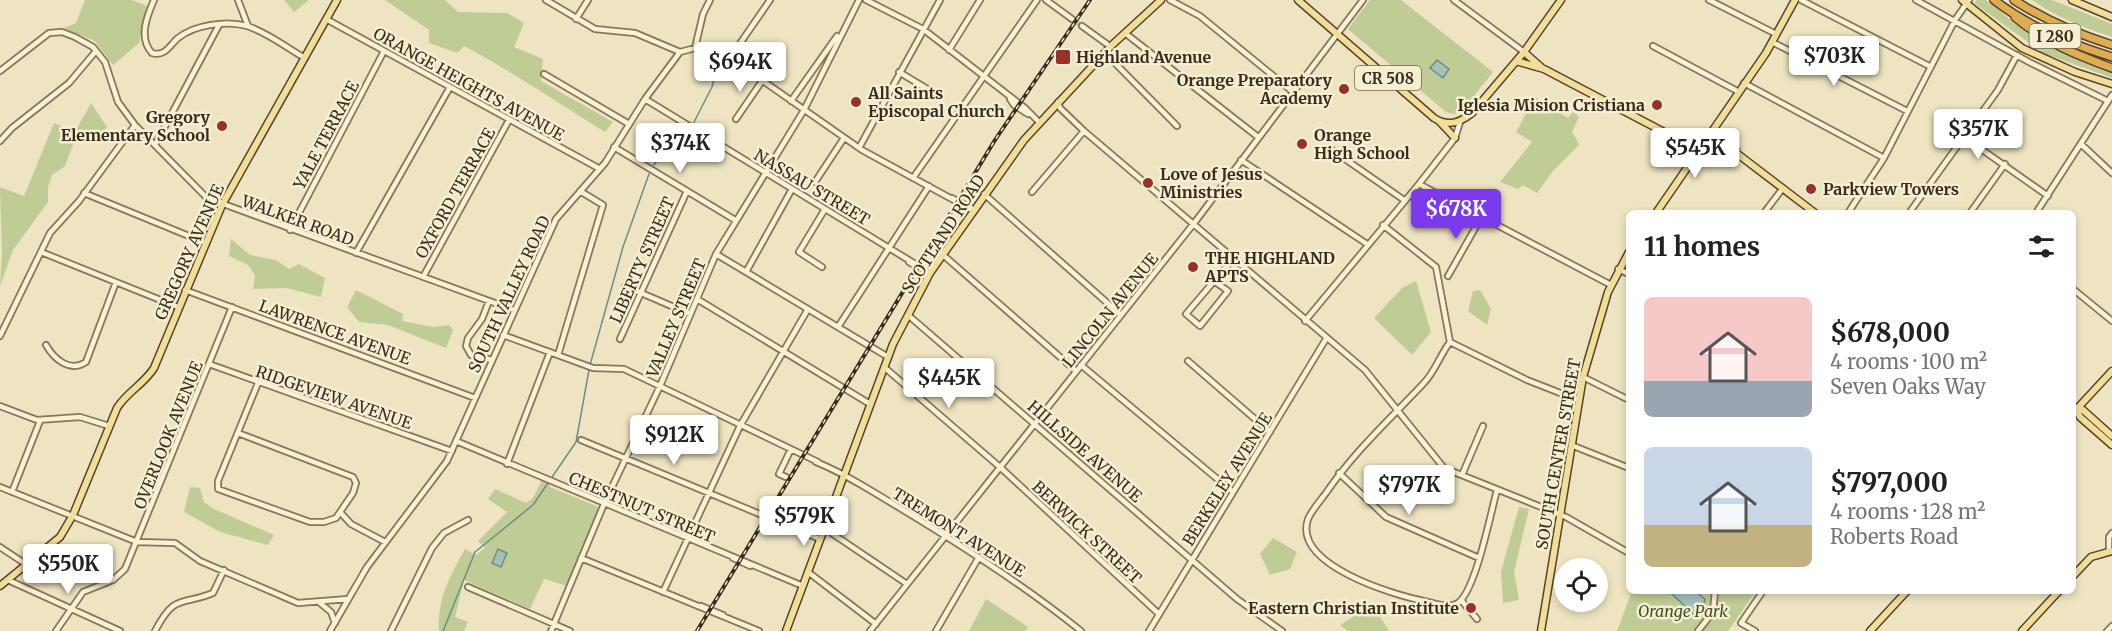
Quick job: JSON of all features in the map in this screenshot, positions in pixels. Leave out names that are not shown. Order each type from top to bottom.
[{"type":"highway","name":"I 280","points":[[1994,0],[2075,46],[2112,57]]},
{"type":"highway","name":"I 280","points":[[2014,0],[2037,15],[2082,36],[2112,45]]},
{"type":"highway","points":[[2002,6],[2032,32],[2072,53],[2112,68]]},
{"type":"main road","name":"GREGORY AVENUE","points":[[0,586],[60,537],[73,515],[121,401],[140,387],[154,368],[222,206],[337,0]]},
{"type":"main road","name":"SCOTLAND ROAD","points":[[786,631],[888,357],[930,273],[972,210],[1039,122],[1125,33],[1161,0]]},
{"type":"main road","name":"CR 508","points":[[1298,0],[1440,122]]},
{"type":"main road","points":[[1440,122],[1460,122],[1472,113],[1524,52],[1562,0]]},
{"type":"main road","points":[[1658,210],[1714,131],[1772,42],[1795,0]]},
{"type":"main road","points":[[2072,0],[2112,17]]},
{"type":"main road","points":[[1966,1],[2022,48],[2074,72],[2112,84]]},
{"type":"main road","points":[[1524,52],[1544,69]]},
{"type":"main road","points":[[1516,61],[1544,69],[1670,136],[1703,146],[1729,150],[1746,160]]},
{"type":"main road","points":[[1440,122],[1455,138]]},
{"type":"main road","points":[[1714,131],[1746,160],[1811,210]]},
{"type":"main road","name":"SOUTH CENTER STREET","points":[[1541,631],[1583,377],[1611,285],[1626,257]]},
{"type":"main road","points":[[2076,408],[2112,371]]},
{"type":"main road","points":[[2076,410],[2083,410],[2112,436]]},
{"type":"main road","points":[[2076,412],[2112,445]]},
{"type":"main road","points":[[2076,573],[2091,557],[2110,551]]},
{"type":"main road","points":[[1870,631],[1904,594]]},
{"type":"main road","points":[[2022,631],[2056,594]]},
{"type":"street","points":[[154,0],[146,20],[145,36],[146,45],[152,54],[164,52],[179,37],[193,29],[219,25],[248,26],[305,58]]},
{"type":"street","points":[[238,0],[248,26]]},
{"type":"street","points":[[546,0],[595,29],[634,33],[680,52],[695,48],[710,48],[730,58],[859,148],[972,210]]},
{"type":"street","points":[[576,19],[588,0]]},
{"type":"street","points":[[695,48],[703,14],[710,0]]},
{"type":"street","points":[[730,58],[770,0]]},
{"type":"street","name":"VALLEY STREET","points":[[550,631],[604,504],[660,386],[717,254],[764,172],[804,110],[859,0]]},
{"type":"street","points":[[866,0],[923,29],[1010,99],[1014,105],[1039,122]]},
{"type":"street","points":[[859,148],[940,0]]},
{"type":"street","points":[[949,51],[980,0]]},
{"type":"street","points":[[913,178],[1037,0]]},
{"type":"street","points":[[1046,0],[1072,19]]},
{"type":"street","points":[[1170,0],[1200,16],[1293,92]]},
{"type":"street","name":"LINCOLN AVENUE","points":[[870,631],[1193,225],[1363,0]]},
{"type":"street","points":[[1454,0],[1524,52]]},
{"type":"street","points":[[1709,0],[1776,34]]},
{"type":"street","points":[[1801,0],[1931,67]]},
{"type":"street","points":[[1916,0],[2108,101]]},
{"type":"street","points":[[1850,210],[1884,158],[1954,20],[1966,1]]},
{"type":"street","name":"ORANGE HEIGHTS AVENUE","points":[[326,19],[600,169]]},
{"type":"street","points":[[155,145],[219,25]]},
{"type":"street","name":"VALLEY STREET","points":[[791,101],[844,26]]},
{"type":"street","points":[[1082,26],[1111,47]]},
{"type":"street","points":[[0,71],[48,33],[62,32],[75,37],[96,51],[69,83],[12,128],[0,141]]},
{"type":"street","points":[[1125,33],[1258,137]]},
{"type":"street","points":[[1772,42],[1907,111]]},
{"type":"street","points":[[1653,46],[1738,92]]},
{"type":"street","name":"WALKER ROAD","points":[[96,51],[105,62],[118,102],[135,125],[198,192],[222,206],[514,310]]},
{"type":"street","name":"YALE TERRACE","points":[[290,230],[384,51]]},
{"type":"street","name":"SOUTH VALLEY ROAD","points":[[330,631],[385,542],[441,470],[452,451],[556,219],[600,169],[645,99],[680,52]]},
{"type":"street","points":[[1105,53],[1177,126]]},
{"type":"street","points":[[1911,210],[1998,90],[2017,55]]},
{"type":"street","points":[[899,72],[934,93]]},
{"type":"street","points":[[544,74],[629,124]]},
{"type":"street","points":[[736,118],[762,81]]},
{"type":"street","points":[[1744,83],[1884,158]]},
{"type":"street","points":[[356,254],[450,87]]},
{"type":"street","points":[[2038,210],[2112,95]]},
{"type":"street","name":"NASSAU STREET","points":[[645,99],[930,273]]},
{"type":"street","points":[[1058,102],[1084,131],[1365,370],[1444,468],[1560,515],[1626,551]]},
{"type":"street","name":"OXFORD TERRACE","points":[[423,277],[509,120]]},
{"type":"street","points":[[1305,321],[1455,138],[1460,122]]},
{"type":"street","points":[[0,336],[50,232],[84,193],[135,125]]},
{"type":"street","points":[[1032,192],[1084,131]]},
{"type":"street","points":[[1964,137],[2048,196]]},
{"type":"street","points":[[815,182],[844,138]]},
{"type":"street","points":[[2081,144],[2112,173]]},
{"type":"street","points":[[614,147],[735,220]]},
{"type":"street","points":[[1332,150],[1404,200]]},
{"type":"street","points":[[1241,160],[1367,244]]},
{"type":"street","points":[[1972,210],[2005,164]]},
{"type":"street","points":[[1419,184],[1611,285]]},
{"type":"street","points":[[838,327],[929,186]]},
{"type":"street","points":[[1766,210],[1783,188]]},
{"type":"street","points":[[746,272],[792,189]]},
{"type":"street","points":[[558,355],[603,205],[579,191]]},
{"type":"street","name":"LIBERTY STREET","points":[[620,339],[687,191]]},
{"type":"street","points":[[84,193],[206,243]]},
{"type":"street","points":[[984,194],[1121,315]]},
{"type":"street","points":[[822,267],[799,252],[825,209]]},
{"type":"street","points":[[1448,276],[1482,216]]},
{"type":"street","points":[[1383,225],[1436,267],[1441,282],[1450,342],[1425,382],[1397,409],[1340,473],[1309,517],[1306,528],[1314,549],[1338,569],[1372,587],[1447,605],[1461,600],[1479,558],[1497,490]]},
{"type":"street","points":[[40,252],[178,307]]},
{"type":"street","points":[[717,254],[888,357]]},
{"type":"street","points":[[942,254],[1076,371]]},
{"type":"street","points":[[1214,281],[1228,291],[1200,326],[1186,314],[1214,281],[1233,259]]},
{"type":"street","points":[[1618,269],[1626,273]]},
{"type":"street","points":[[46,345],[53,356],[66,365],[76,367],[86,362],[116,282]]},
{"type":"street","points":[[625,286],[690,314]]},
{"type":"street","name":"LAWRENCE AVENUE","points":[[185,290],[475,399]]},
{"type":"street","points":[[2076,291],[2112,321]]},
{"type":"street","points":[[697,299],[870,404]]},
{"type":"street","points":[[489,301],[482,319],[468,338],[466,346],[471,355],[492,360]]},
{"type":"street","name":"OVERLOOK AVENUE","points":[[69,608],[83,592],[113,580],[123,571],[137,542],[232,308]]},
{"type":"street","points":[[663,592],[740,426],[808,309]]},
{"type":"street","name":"HILLSIDE AVENUE","points":[[908,315],[1236,599],[1282,631]]},
{"type":"street","name":"TREMONT AVENUE","points":[[503,335],[593,368],[624,369],[801,453],[844,475],[946,536],[1033,592],[1082,631]]},
{"type":"street","name":"BERKELEY AVENUE","points":[[1149,631],[1326,339]]},
{"type":"street","points":[[1450,342],[1527,380],[1578,400]]},
{"type":"street","points":[[507,464],[550,352]]},
{"type":"street","points":[[1188,361],[1270,432]]},
{"type":"street","name":"RIDGEVIEW AVENUE","points":[[209,364],[452,451]]},
{"type":"street","points":[[1081,366],[1233,492]]},
{"type":"street","name":"BERWICK STREET","points":[[884,367],[999,467],[1159,614]]},
{"type":"street","points":[[1583,377],[1626,398]]},
{"type":"street","points":[[238,434],[353,477],[356,488],[340,512],[331,520],[310,522],[218,489],[218,481],[258,383]]},
{"type":"street","points":[[0,406],[40,421],[80,417],[109,426]]},
{"type":"street","points":[[12,492],[40,421]]},
{"type":"street","points":[[1462,475],[1483,426]]},
{"type":"street","points":[[581,440],[820,539]]},
{"type":"street","name":"CHESTNUT STREET","points":[[456,441],[802,586]]},
{"type":"street","points":[[1571,445],[1626,467]]},
{"type":"street","points":[[786,477],[779,474],[791,449]]},
{"type":"street","points":[[1340,473],[1386,517],[1479,558]]},
{"type":"street","points":[[0,487],[137,542],[175,543],[200,561],[298,603],[348,599]]},
{"type":"street","points":[[340,512],[351,524],[385,542]]},
{"type":"street","points":[[391,631],[432,548],[444,533],[468,520]]},
{"type":"street","points":[[824,528],[907,584]]},
{"type":"street","points":[[2110,551],[2109,537],[2112,533]]},
{"type":"street","points":[[0,547],[27,565]]},
{"type":"street","points":[[936,631],[979,557]]},
{"type":"street","points":[[581,558],[759,631]]},
{"type":"street","points":[[155,631],[163,616],[173,606],[192,597],[213,592],[224,570]]},
{"type":"street","points":[[808,572],[876,624]]},
{"type":"street","points":[[8,580],[120,631]]},
{"type":"street","points":[[468,586],[570,631]]},
{"type":"street","points":[[1698,631],[1713,612],[1715,594]]},
{"type":"street","points":[[1755,631],[1741,623],[1761,594]]},
{"type":"street","points":[[1461,600],[1477,619]]},
{"type":"street","points":[[318,602],[326,605],[335,623]]},
{"type":"street","points":[[56,631],[69,608]]},
{"type":"street","points":[[2108,631],[2112,626]]},
{"type":"green space","points":[[85,0],[132,0],[147,6],[139,43],[113,65],[95,41],[64,28],[76,23]]},
{"type":"green space","points":[[284,0],[309,0],[294,12]]},
{"type":"green space","points":[[385,0],[445,0],[458,12],[507,13],[524,23],[514,47],[543,59],[541,81],[613,122],[605,132],[464,46],[457,53],[429,43],[429,30]]},
{"type":"green space","points":[[1370,0],[1401,0],[1493,72],[1462,111],[1454,114],[1446,112],[1348,29]]},
{"type":"green space","points":[[1977,0],[1986,0],[2032,37],[2112,70],[2112,78],[2043,53],[1974,3]]},
{"type":"green space","points":[[2032,0],[2052,0],[2112,24],[2112,37],[2070,22]]},
{"type":"green space","points":[[1535,97],[1568,118],[1573,112],[1579,117],[1572,132],[1579,144],[1553,171],[1537,193],[1523,185],[1518,189],[1500,182],[1532,142],[1516,132]]},
{"type":"green space","points":[[91,103],[107,127],[93,143],[74,142],[65,166],[52,175],[48,187],[48,202],[13,250],[0,286],[2,253],[0,187],[24,196],[54,123],[75,132]]},
{"type":"green space","points":[[231,239],[250,255],[276,260],[289,269],[299,264],[325,278],[321,297],[286,288],[253,289],[255,275],[248,265],[229,256]]},
{"type":"green space","points":[[1416,281],[1431,332],[1412,355],[1374,318],[1402,288]]},
{"type":"green space","points":[[356,290],[403,314],[402,321],[433,327],[449,325],[453,330],[446,348],[388,325],[359,322],[347,307]]},
{"type":"green space","points":[[1480,290],[1491,309],[1487,325],[1468,311],[1473,291]]},
{"type":"green space","points":[[542,480],[549,483],[550,487],[599,507],[567,586],[544,579],[530,609],[464,580],[455,617],[468,622],[464,631],[439,631],[442,598],[465,549],[476,555],[485,548],[478,541],[507,512],[488,499],[495,489],[526,503],[533,498]]},
{"type":"green space","points":[[190,487],[200,488],[204,502],[214,509],[274,535],[268,545],[220,532],[184,512]]},
{"type":"green space","points":[[1519,507],[1529,509],[1514,572],[1519,600],[1503,603],[1501,572]]},
{"type":"green space","points":[[1273,538],[1297,552],[1290,569],[1270,575],[1260,554]]},
{"type":"green space","name":"Orange Park","points":[[1631,594],[1754,594],[1728,631],[1617,631]]},
{"type":"green space","points":[[986,599],[1028,627],[1025,631],[969,631]]},
{"type":"green space","points":[[1376,610],[1389,631],[1348,631],[1340,625],[1356,615]]},
{"type":"water","points":[[1437,60],[1449,69],[1443,78],[1430,68]]},
{"type":"water","points":[[498,549],[507,553],[501,567],[492,563]]},
{"type":"water","points":[[1672,594],[1699,594],[1705,599],[1703,610],[1695,616]]},
{"type":"waterway","points":[[693,124],[712,87],[718,62]]},
{"type":"waterway","points":[[654,165],[667,146]]},
{"type":"waterway","points":[[590,365],[623,247],[649,174]]},
{"type":"waterway","points":[[443,631],[475,552],[533,505],[576,442],[589,370]]},
{"type":"tunnel","points":[[1072,19],[1082,26]]},
{"type":"railway","points":[[697,631],[995,140],[1090,0]]},
{"type":"place","name":"Highland Avenue","points":[[1063,57]]},
{"type":"place","name":"Orange Preparatory Academy","points":[[1344,89]]},
{"type":"place","name":"All Saints Episcopal Church","points":[[856,102]]},
{"type":"place","name":"Iglesia Mision Cristiana","points":[[1657,105]]},
{"type":"place","name":"Gregory Elementary School","points":[[222,126]]},
{"type":"place","name":"Orange High School","points":[[1302,144]]},
{"type":"place","name":"Love of Jesus Ministries","points":[[1148,183]]},
{"type":"place","name":"Parkview Towers","points":[[1811,189]]},
{"type":"place","name":"THE HIGHLAND APTS","points":[[1193,267]]},
{"type":"place","name":"Eastern Christian Institute","points":[[1471,608]]}]
